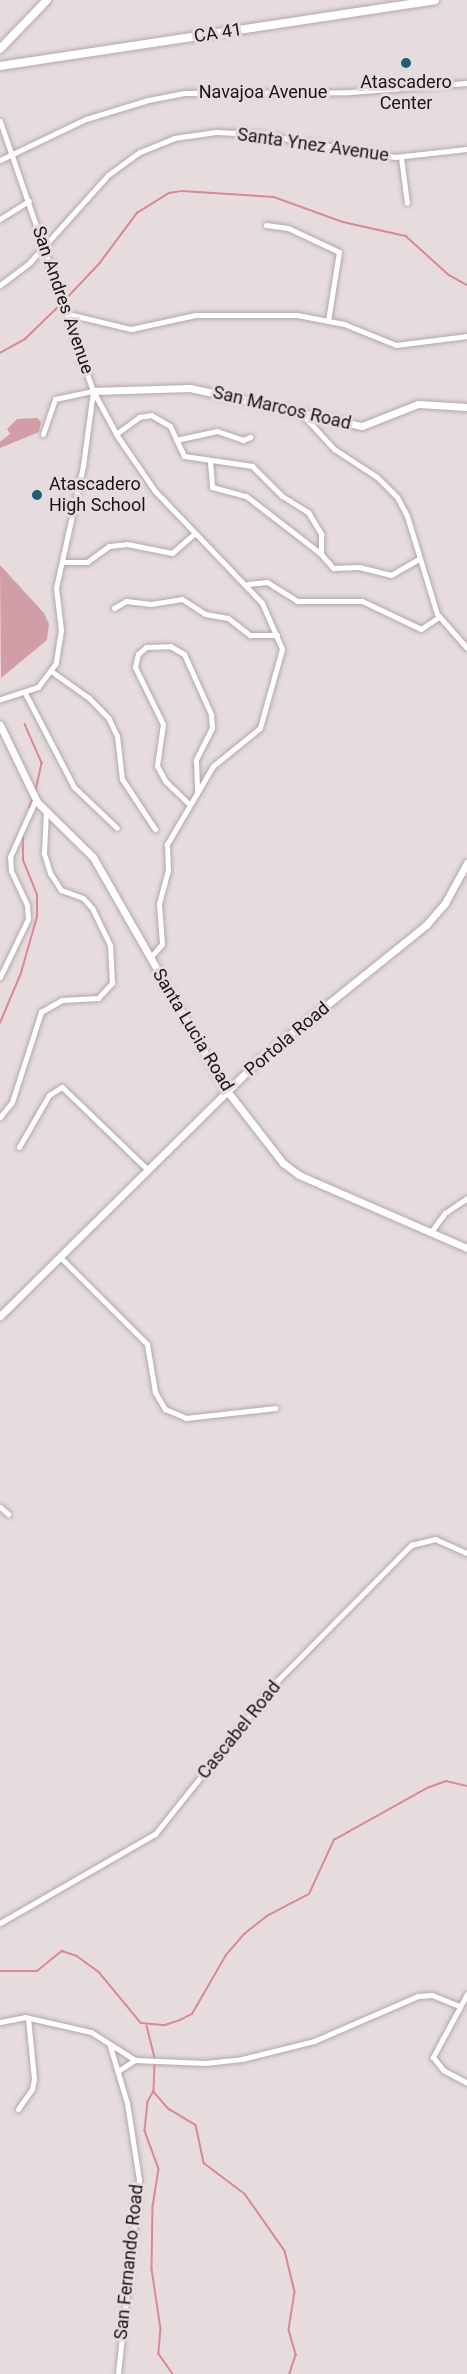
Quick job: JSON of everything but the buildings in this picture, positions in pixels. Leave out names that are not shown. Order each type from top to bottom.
[{"type":"main road","points":[[2,44],[47,0]]},
{"type":"main road","name":"CA 41","points":[[0,66],[435,0]]},
{"type":"street","name":"Navajoa Avenue","points":[[0,160],[97,115],[184,93],[350,92],[467,83]]},
{"type":"street","name":"San Andres Avenue","points":[[0,121],[66,307],[93,391],[63,562],[56,588],[60,643],[51,671],[38,687],[25,693],[0,699]]},
{"type":"street","name":"Santa Ynez Avenue","points":[[0,285],[30,262],[108,175],[140,152],[174,138],[216,132],[259,134],[401,157],[467,149]]},
{"type":"street","points":[[401,157],[407,203]]},
{"type":"street","points":[[0,219],[28,201]]},
{"type":"street","points":[[266,225],[288,228],[339,252],[327,321]]},
{"type":"street","points":[[68,314],[125,329],[187,316],[237,312],[327,321],[396,345],[467,336]]},
{"type":"street","name":"San Marcos Road","points":[[93,391],[190,388],[362,426],[418,404],[467,407]]},
{"type":"street","points":[[43,434],[55,399],[93,391],[116,434],[155,490],[195,533],[248,584],[262,603],[282,649],[280,663],[260,728],[215,763],[167,844],[168,870],[159,904],[162,944],[150,958]]},
{"type":"street","points":[[301,413],[342,456],[393,491],[407,516],[439,617],[467,648]]},
{"type":"street","points":[[116,434],[139,417],[151,415],[165,420],[184,456],[210,462],[240,463],[256,469],[282,496],[308,512],[322,538],[321,554]]},
{"type":"street","points":[[176,440],[217,431],[243,440],[250,437]]},
{"type":"street","points":[[210,462],[212,488],[246,496],[321,554],[333,568],[359,567],[387,575],[396,574],[419,559]]},
{"type":"street","points":[[63,562],[87,562],[109,546],[127,544],[172,553],[195,533]]},
{"type":"street","points":[[248,584],[267,582],[297,601],[362,602],[421,629],[439,617]]},
{"type":"street","points":[[114,608],[126,601],[151,604],[182,599],[205,614],[228,618],[250,635],[277,634]]},
{"type":"street","points":[[189,804],[166,782],[157,766],[164,728],[135,667],[138,654],[146,647],[170,646],[184,654],[212,714],[212,728],[196,760],[197,793]]},
{"type":"street","points":[[51,671],[109,719],[117,736],[122,779],[155,829]]},
{"type":"street","points":[[25,693],[74,787],[117,828]]},
{"type":"street","name":"Santa Lucia Road","points":[[0,725],[36,799],[93,857],[227,1090],[295,1172],[467,1248]]},
{"type":"street","points":[[0,977],[28,919],[27,906],[11,870],[10,857],[36,799]]},
{"type":"street","points":[[0,1118],[12,1102],[41,1012],[62,1000],[98,998],[112,983],[110,945],[92,908],[83,898],[61,890],[50,873],[44,853],[46,810]]},
{"type":"street","name":"Portola Road","points":[[0,1316],[227,1090],[279,1042],[426,925],[445,903],[467,863]]},
{"type":"street","points":[[19,1147],[50,1095],[62,1087],[148,1170]]},
{"type":"street","points":[[431,1232],[445,1213],[467,1198]]},
{"type":"street","points":[[60,1257],[147,1344],[155,1392],[165,1409],[186,1418],[275,1408]]},
{"type":"street","points":[[0,1507],[8,1514]]},
{"type":"street","name":"Cascabel Road","points":[[0,1923],[145,1840],[164,1826],[279,1680],[411,1545],[435,1539],[467,1553]]},
{"type":"street","points":[[467,1994],[434,2057],[443,2070],[467,2083]]},
{"type":"street","points":[[0,2022],[28,2018],[91,2032],[135,2060],[206,2063],[279,2051],[314,2041],[425,1995],[459,2006]]},
{"type":"street","points":[[18,2109],[34,2079],[28,2018]]},
{"type":"street","name":"San Fernando Road","points":[[110,2046],[134,2136],[139,2195],[118,2374]]},
{"type":"street","points":[[118,2072],[135,2060]]},
{"type":"shaded area","points":[[37,418],[41,422],[39,432],[0,448],[0,442],[10,434],[7,429],[17,419]]},
{"type":"shaded area","points":[[0,565],[44,613],[49,624],[47,640],[1,678]]},
{"type":"waterway","points":[[64,301],[99,264],[137,213],[169,193],[182,191],[274,197],[343,222],[406,236],[449,275],[467,285]]},
{"type":"waterway","points":[[0,353],[25,339],[60,305]]},
{"type":"waterway","points":[[25,724],[42,763],[36,791]]},
{"type":"waterway","points":[[29,808],[33,798]]},
{"type":"waterway","points":[[0,1023],[21,973],[37,917],[37,895],[23,861],[23,833]]},
{"type":"waterway","points":[[0,1971],[37,1971],[62,1951],[77,1956],[99,1972],[141,2023],[165,2025],[180,2020],[192,2014],[226,1955],[244,1934],[267,1916],[309,1894],[334,1840],[427,1788],[446,1781],[467,1786]]},
{"type":"waterway","points":[[147,2026],[155,2058]]},
{"type":"waterway","points":[[155,2063],[154,2091],[148,2102],[145,2131],[159,2169],[153,2206],[152,2269],[161,2329],[159,2354],[173,2374]]},
{"type":"waterway","points":[[154,2092],[169,2109],[196,2125],[204,2163],[245,2194],[285,2251],[295,2292],[289,2330],[296,2355],[290,2374]]},
{"type":"place","name":"Atascadero Center","points":[[406,63]]},
{"type":"place","name":"Atascadero High School","points":[[37,495]]}]
